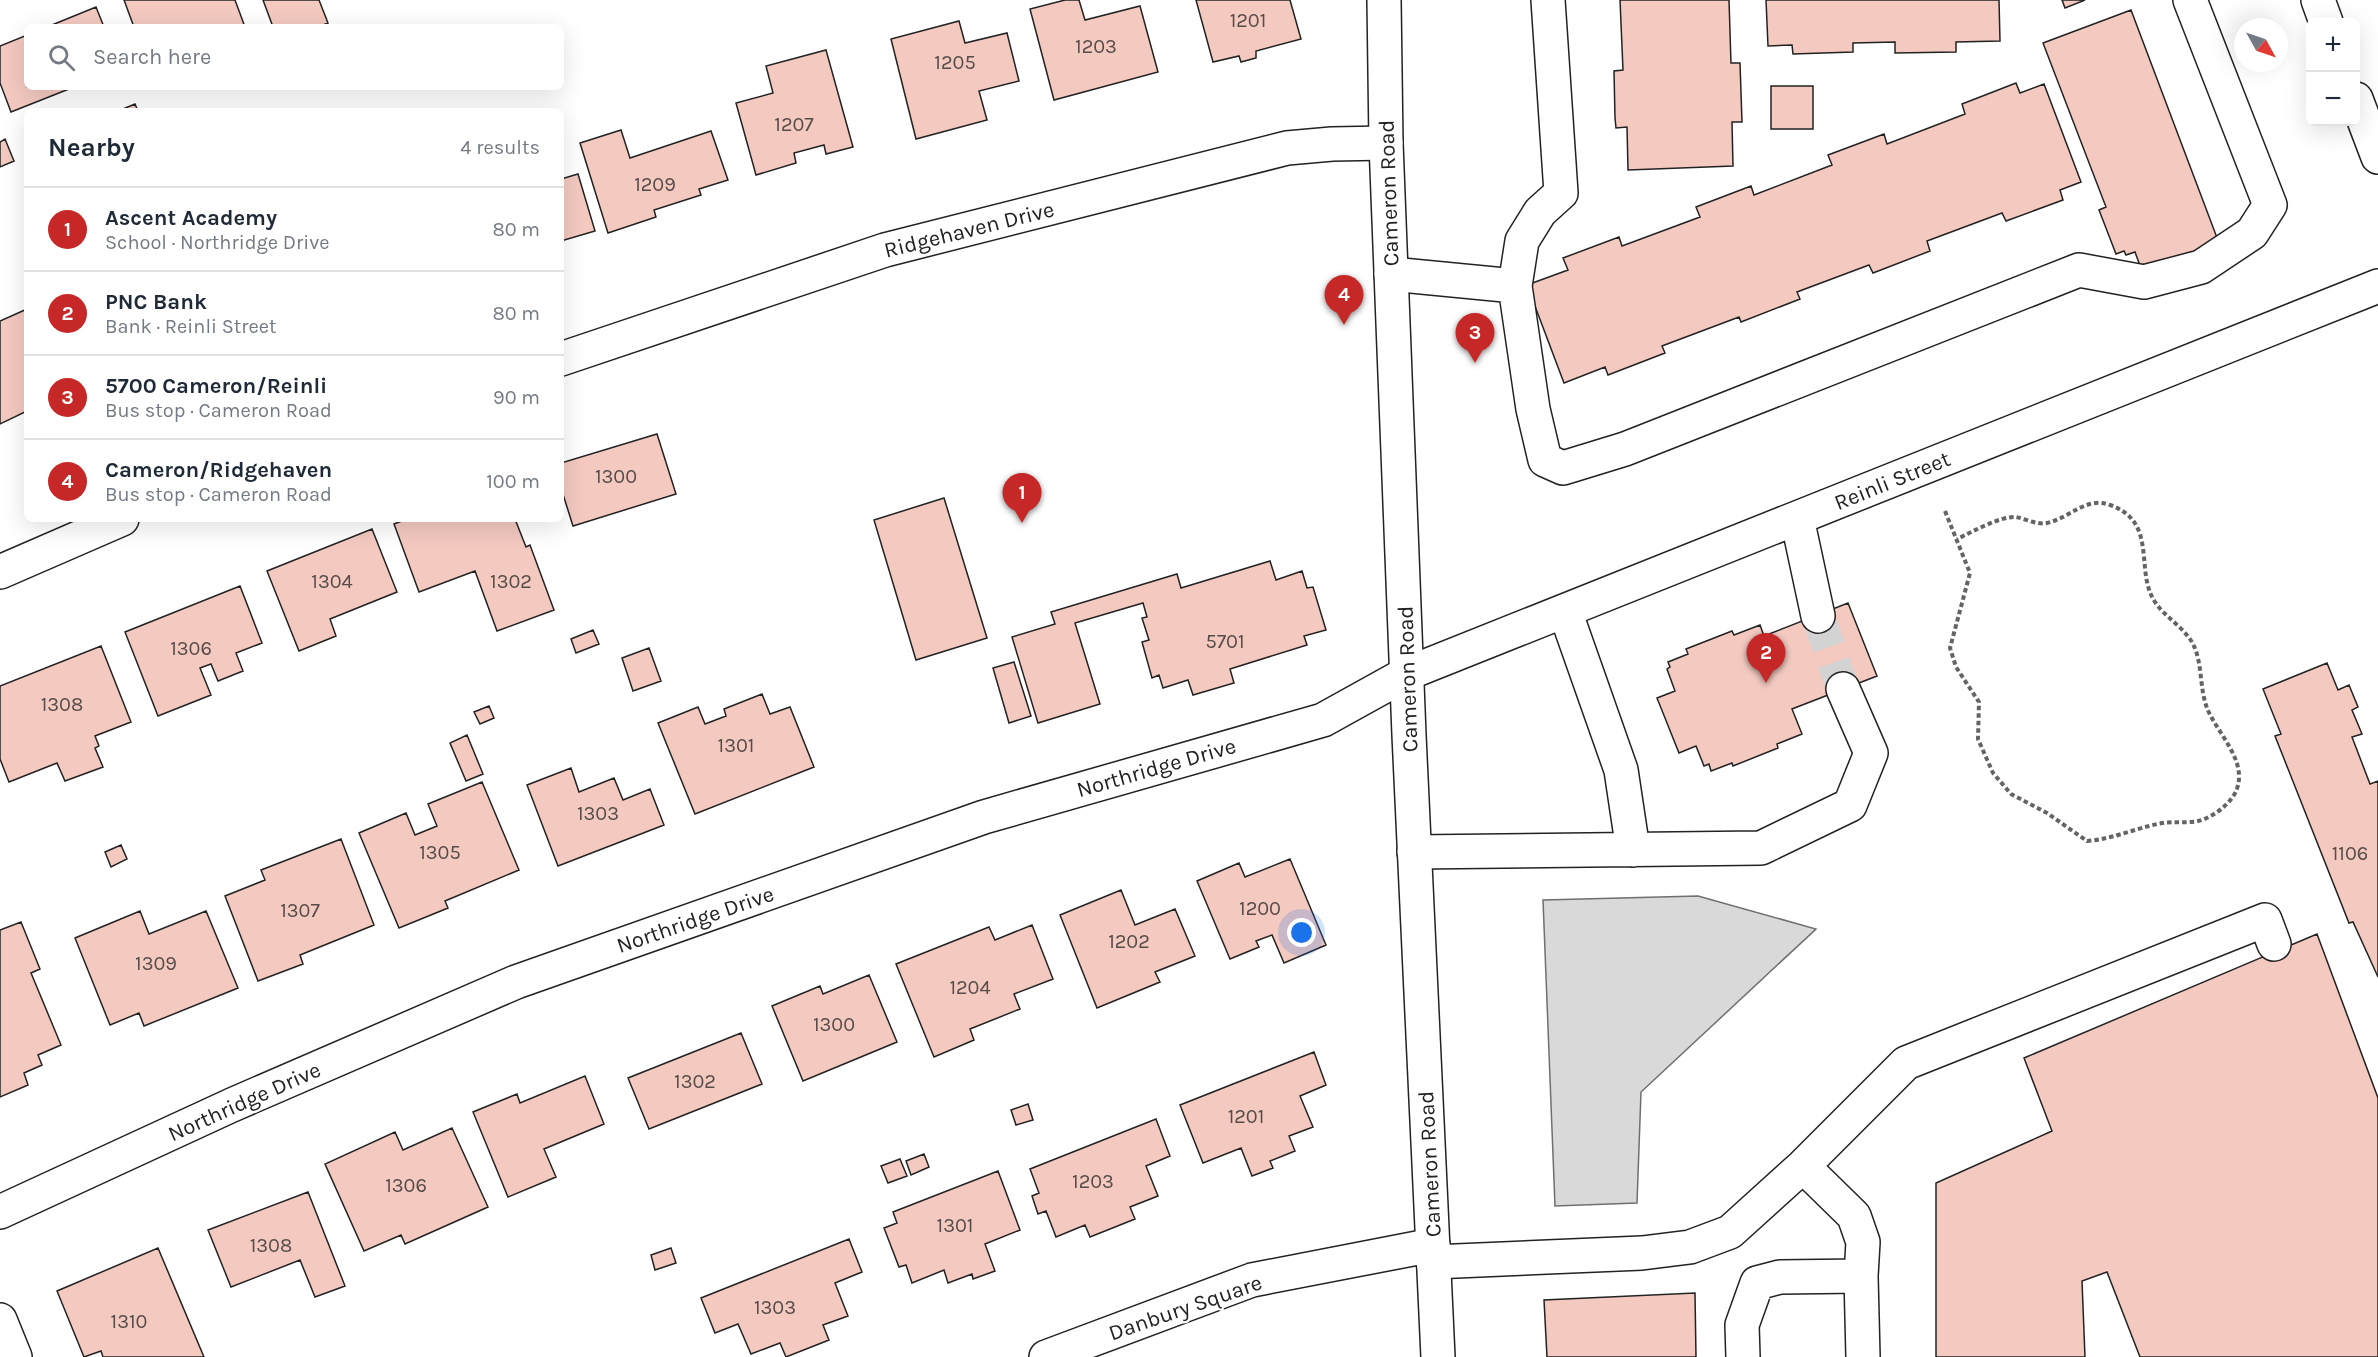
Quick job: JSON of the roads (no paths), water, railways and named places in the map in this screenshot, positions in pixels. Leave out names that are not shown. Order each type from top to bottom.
[{"type":"street","name":"Cameron Road","points":[[1384,0],[1386,143],[1406,674],[1438,1357]]},
{"type":"street","points":[[1548,0],[1561,193],[1540,212],[1522,241],[1515,286],[1533,409],[1545,460],[1563,468],[1625,449],[2079,270],[2144,282],[2201,267],[2252,233],[2270,205],[2190,0]]},
{"type":"street","points":[[2318,0],[2325,18]]},
{"type":"street","points":[[2360,112],[2378,157]]},
{"type":"street","name":"Ridgehaven Drive","points":[[564,358],[885,250],[1287,148],[1386,143]]},
{"type":"street","points":[[1391,274],[1515,286]]},
{"type":"street","name":"Reinli Street","points":[[1406,674],[2378,286]]},
{"type":"street","points":[[1797,518],[1818,616]]},
{"type":"street","points":[[0,572],[115,522]]},
{"type":"street","points":[[1564,611],[1621,770],[1633,850]]},
{"type":"street","name":"Northridge Drive","points":[[0,1212],[232,1105],[516,982],[984,817],[1323,720],[1406,674]]},
{"type":"street","points":[[1414,852],[1761,848],[1850,805],[1871,753],[1843,689]]},
{"type":"street","name":"Danbury Square","points":[[1046,1357],[1252,1280],[1433,1254],[1642,1253],[1690,1247],[1730,1232],[1803,1166],[1906,1063],[2148,981],[2265,920],[2274,944]]},
{"type":"street","points":[[1803,1166],[1854,1216],[1863,1242],[1863,1357]]},
{"type":"street","points":[[1743,1357],[1742,1325],[1757,1283],[1780,1277],[1862,1276]]},
{"type":"street","points":[[0,1320],[15,1357]]},
{"type":"tunnel","points":[[1818,616],[1843,689]]},
{"type":"place","name":"Cameron/Ridgehaven","points":[[1344,325]]},
{"type":"place","name":"5700 Cameron/Reinli","points":[[1475,363]]},
{"type":"place","name":"Ascent Academy","points":[[1022,523]]},
{"type":"place","name":"PNC Bank","points":[[1766,683]]}]
